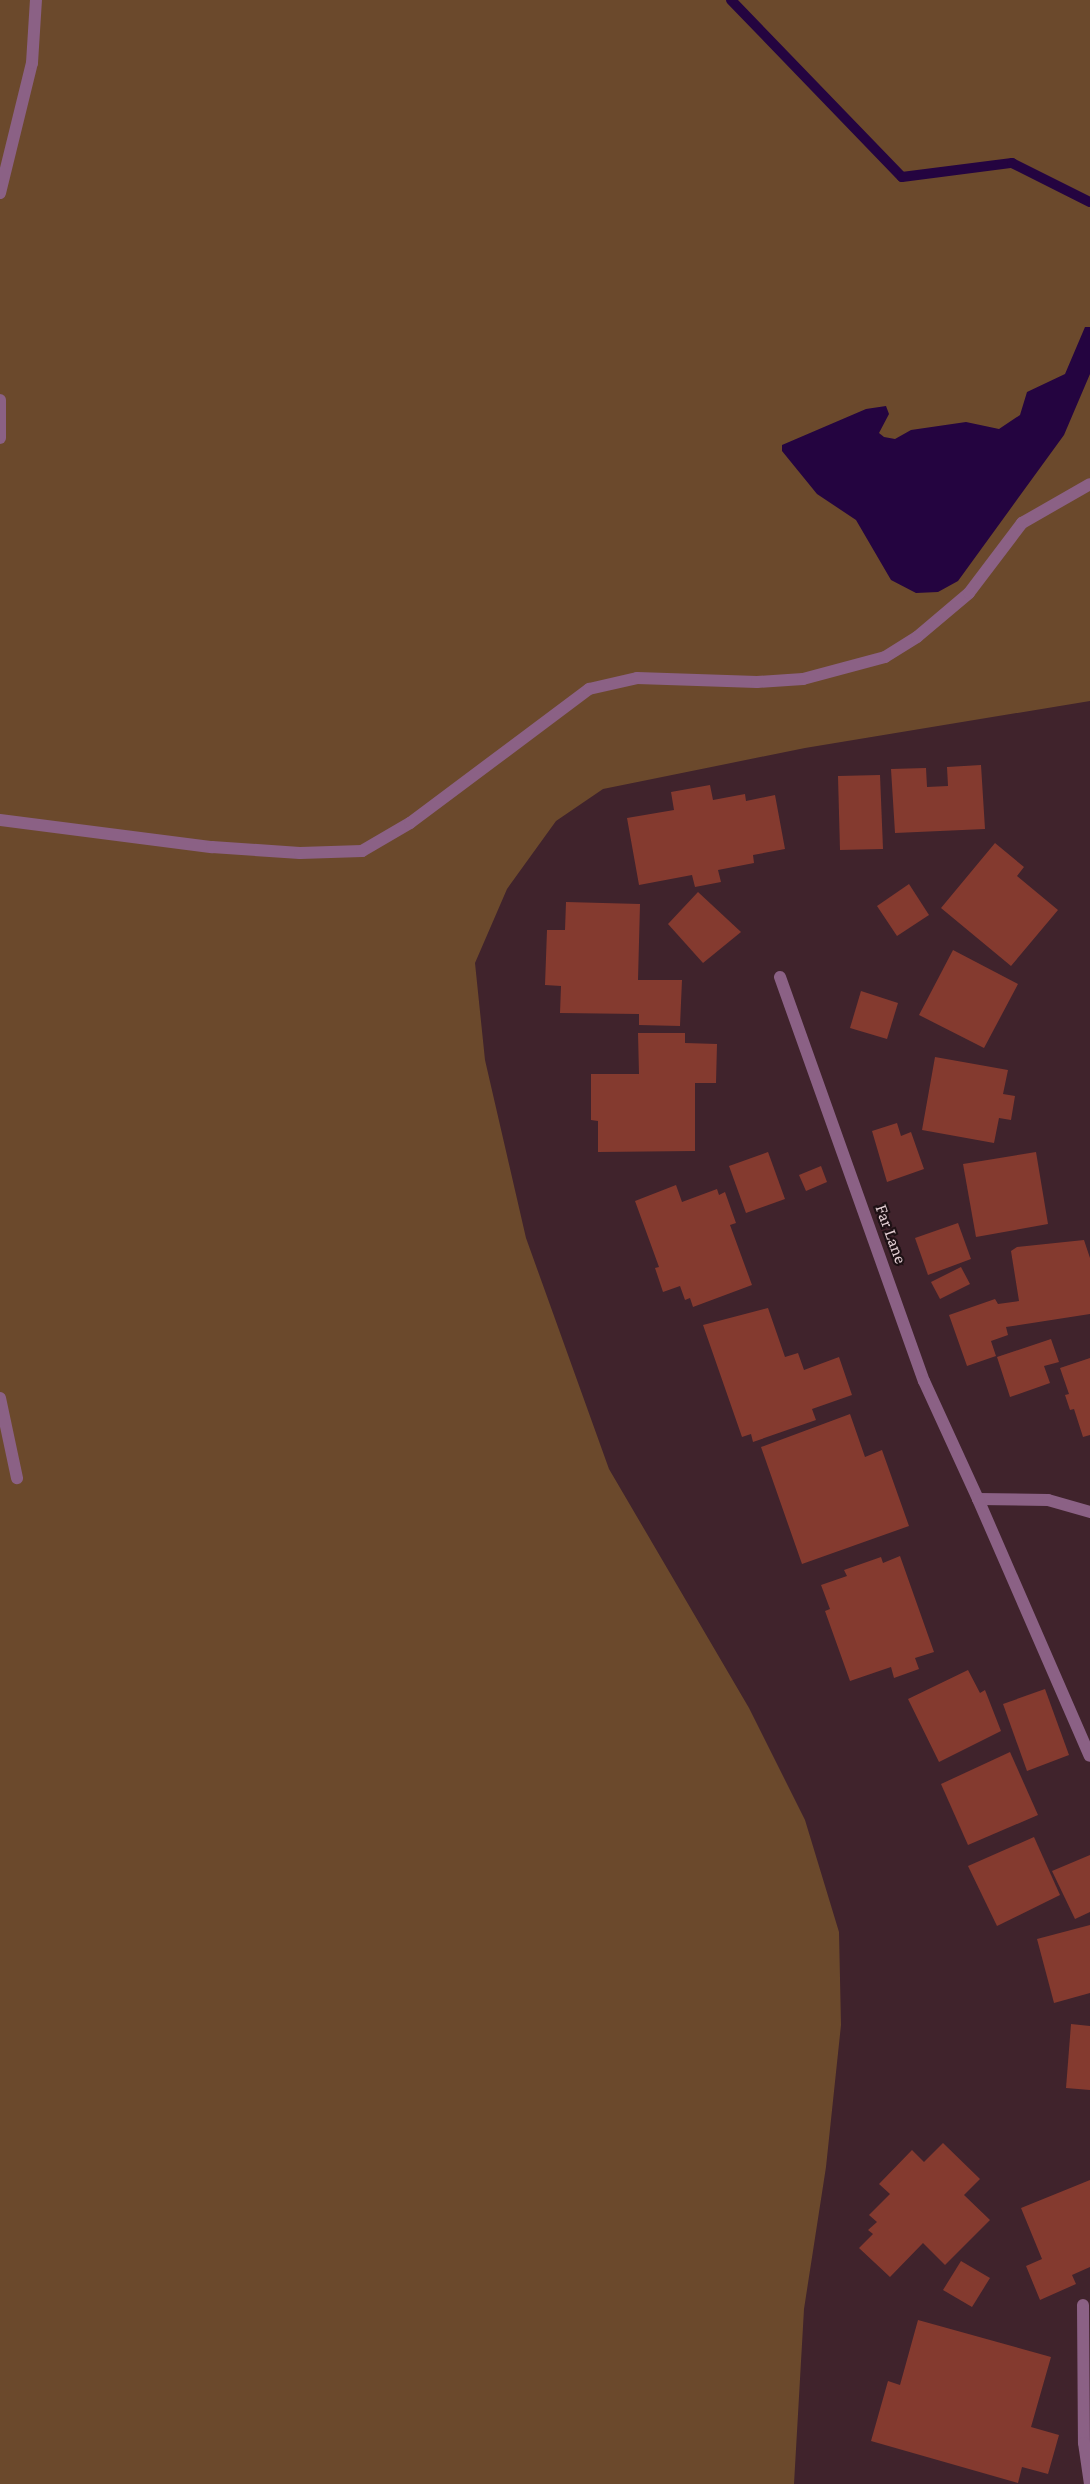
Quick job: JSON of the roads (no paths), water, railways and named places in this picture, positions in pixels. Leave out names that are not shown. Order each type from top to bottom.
[{"type":"street","points":[[0,194],[32,63],[36,0]]},
{"type":"street","points":[[0,400],[0,438]]},
{"type":"street","points":[[0,820],[212,847],[300,853],[362,851],[410,823],[589,689],[637,678],[757,682],[803,679],[885,657],[918,637],[969,593],[1022,523],[1090,484]]},
{"type":"street","name":"Far Lane","points":[[780,976],[924,1381],[1090,1756]]},
{"type":"street","points":[[0,1398],[17,1478]]},
{"type":"street","points":[[978,1499],[1048,1500],[1090,1512]]},
{"type":"street","points":[[1083,2305],[1084,2443],[1090,2484]]},
{"type":"waterway","points":[[731,0],[902,177],[1012,163],[1090,202]]}]
